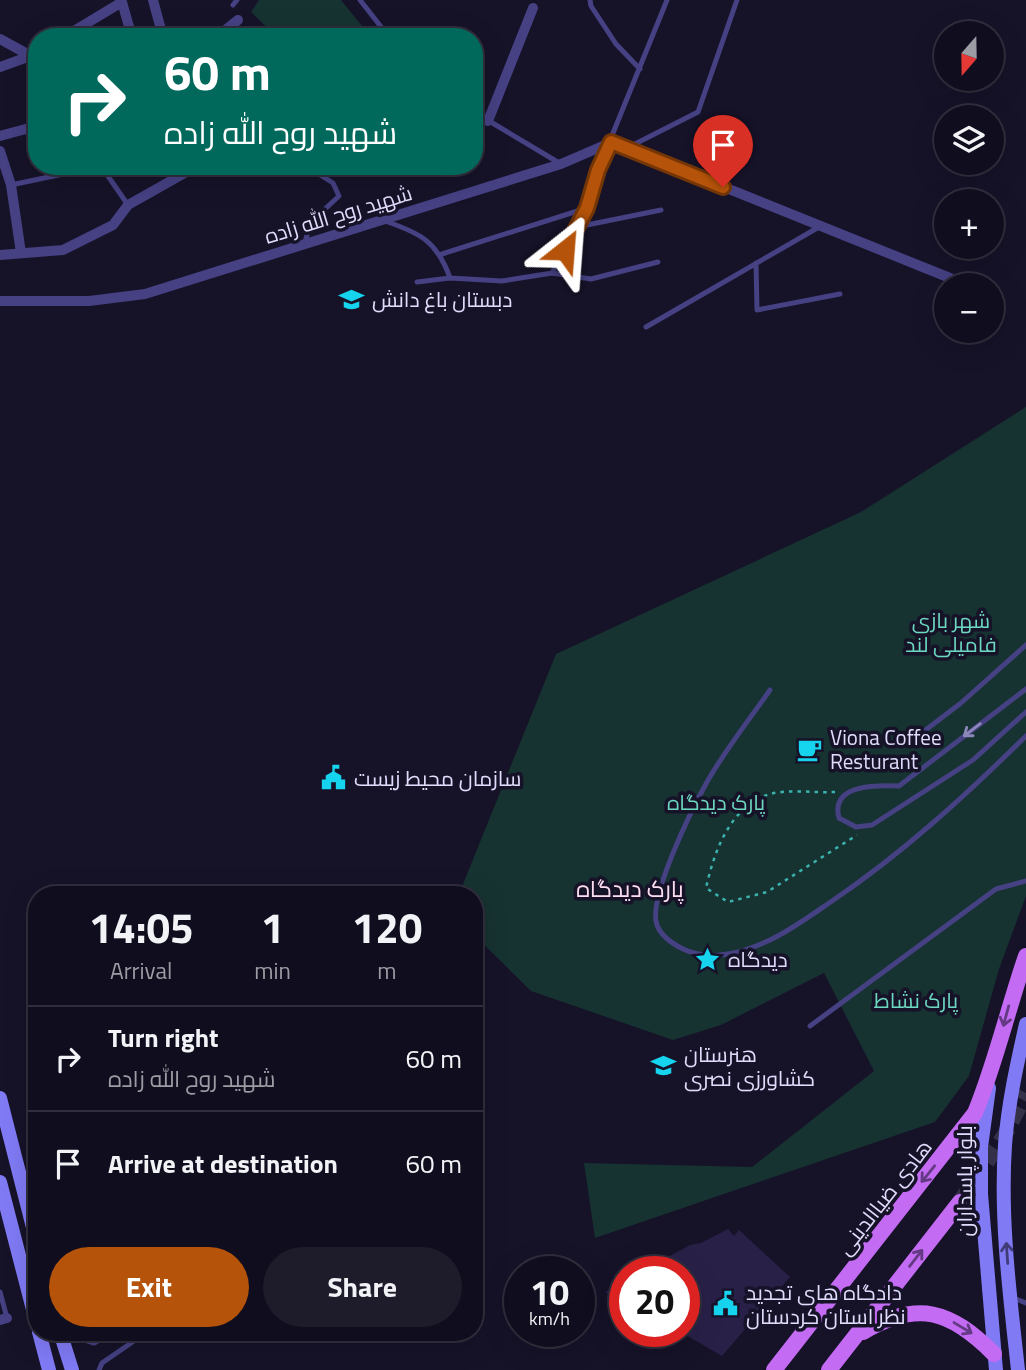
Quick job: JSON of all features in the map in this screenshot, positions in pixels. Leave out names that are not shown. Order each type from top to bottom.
[{"type":"main road","name":"بلوار پاسداران","points":[[995,1362],[984,1249],[981,1147],[990,1076],[1026,956]]},
{"type":"main road","name":"بلوار پاسداران","points":[[1018,1370],[1021,1349],[1010,1296],[1005,1145],[1016,1069],[1026,1024]]},
{"type":"main road","name":"هادی ضیاالدینی","points":[[774,1370],[954,1142],[975,1113],[990,1076]]},
{"type":"main road","points":[[0,1098],[28,1208]]},
{"type":"main road","points":[[0,1182],[28,1292]]},
{"type":"main road","points":[[829,1370],[960,1202]]},
{"type":"main road","points":[[9,1218],[21,1223],[28,1213]]},
{"type":"main road","points":[[16,1249],[25,1239],[28,1240]]},
{"type":"main road","points":[[855,1337],[886,1318],[908,1312],[931,1314],[952,1321],[972,1333],[995,1362]]},
{"type":"main road","points":[[41,1341],[49,1370]]},
{"type":"main road","points":[[63,1341],[72,1370]]},
{"type":"street","points":[[153,0],[161,28]]},
{"type":"street","points":[[79,28],[122,2],[129,28]]},
{"type":"street","points":[[488,121],[533,8]]},
{"type":"street","points":[[228,28],[237,20]]},
{"type":"street","points":[[0,39],[28,54]]},
{"type":"street","points":[[0,67],[28,60]]},
{"type":"street","points":[[0,136],[28,128]]},
{"type":"street","points":[[611,142],[938,273]]},
{"type":"street","name":"شهید روح الله زاده","points":[[0,301],[89,301],[145,294],[561,164],[611,142]]},
{"type":"street","points":[[0,151],[5,186],[21,253]]},
{"type":"street","points":[[0,256],[63,250],[113,225],[128,205],[177,175]]},
{"type":"lane","points":[[360,0],[382,28]]},
{"type":"lane","points":[[590,0],[591,6],[616,44],[640,69]]},
{"type":"lane","points":[[552,274],[587,208],[598,170],[667,0]]},
{"type":"lane","points":[[627,148],[698,112],[737,0]]},
{"type":"lane","points":[[483,118],[561,164]]},
{"type":"lane","points":[[5,186],[58,175]]},
{"type":"lane","points":[[107,175],[128,205]]},
{"type":"lane","points":[[304,244],[311,222],[339,197],[333,183],[320,175]]},
{"type":"lane","points":[[442,254],[587,208]]},
{"type":"lane","points":[[577,227],[661,210]]},
{"type":"lane","points":[[382,220],[414,231],[442,254],[450,278]]},
{"type":"lane","points":[[646,327],[820,226]]},
{"type":"lane","points":[[417,282],[450,278],[502,281],[552,274],[591,279],[658,262]]},
{"type":"lane","points":[[756,263],[757,310],[840,294]]},
{"type":"lane","points":[[919,735],[961,703],[1026,645]]},
{"type":"lane","points":[[1026,689],[899,786],[874,785],[852,790],[840,799],[836,808],[839,818],[856,827],[872,825],[973,760],[1026,712]]},
{"type":"lane","points":[[770,690],[708,781],[666,870],[654,906],[657,925],[671,943],[698,956],[720,956],[743,950],[775,938],[804,920],[868,877],[964,797],[1026,736]]},
{"type":"lane","points":[[810,1026],[996,889],[1026,881]]},
{"type":"lane","points":[[0,1292],[3,1319]]},
{"type":"lane","points":[[1010,1296],[1026,1303]]},
{"type":"lane","points":[[99,1370],[102,1363],[134,1341]]},
{"type":"path","points":[[852,790],[771,794],[746,807],[726,831],[712,859],[706,887],[727,902],[767,892],[872,825]]},
{"type":"green space","points":[[259,0],[341,0],[364,28],[268,28],[251,12]]},
{"type":"green space","name":"پارک دیدگاه","points":[[1026,407],[1026,896],[999,969],[969,1076],[935,1122],[595,1238],[584,1163],[752,1167],[874,1071],[824,973],[721,1025],[673,1040],[531,991],[483,944],[483,886],[462,886],[556,654],[861,512]]},
{"type":"building","name":"دادگاه های تجدید نظر استان کردستان","points":[[728,1229],[734,1236],[739,1230],[790,1277],[722,1356],[700,1343],[700,1256],[670,1256],[690,1245],[701,1243]]},
{"type":"tunnel","points":[[960,1202],[1004,1136],[1026,1093]]},
{"type":"place","name":"دبستان باغ دانش","points":[[352,299]]},
{"type":"place","name":"Viona Coffee Resturant","points":[[810,749]]},
{"type":"place","name":"سازمان محیط زیست","points":[[334,778]]},
{"type":"place","name":"دیدگاه","points":[[708,959]]},
{"type":"place","name":"هنرستان کشاورزی نصری","points":[[664,1066]]},
{"type":"place","name":"دادگاه های تجدید نظر استان کردستان","points":[[726,1304]]},
{"type":"district","name":"پارک دیدگاه","points":[[630,888]]},
{"type":"route","points":[[565,250],[587,208],[598,170],[611,142],[723,187]]},
{"type":"park label","name":"شهر بازی فامیلی لند","points":[[951,632]]},
{"type":"park label","name":"پارک نشاط","points":[[916,1000]]}]
